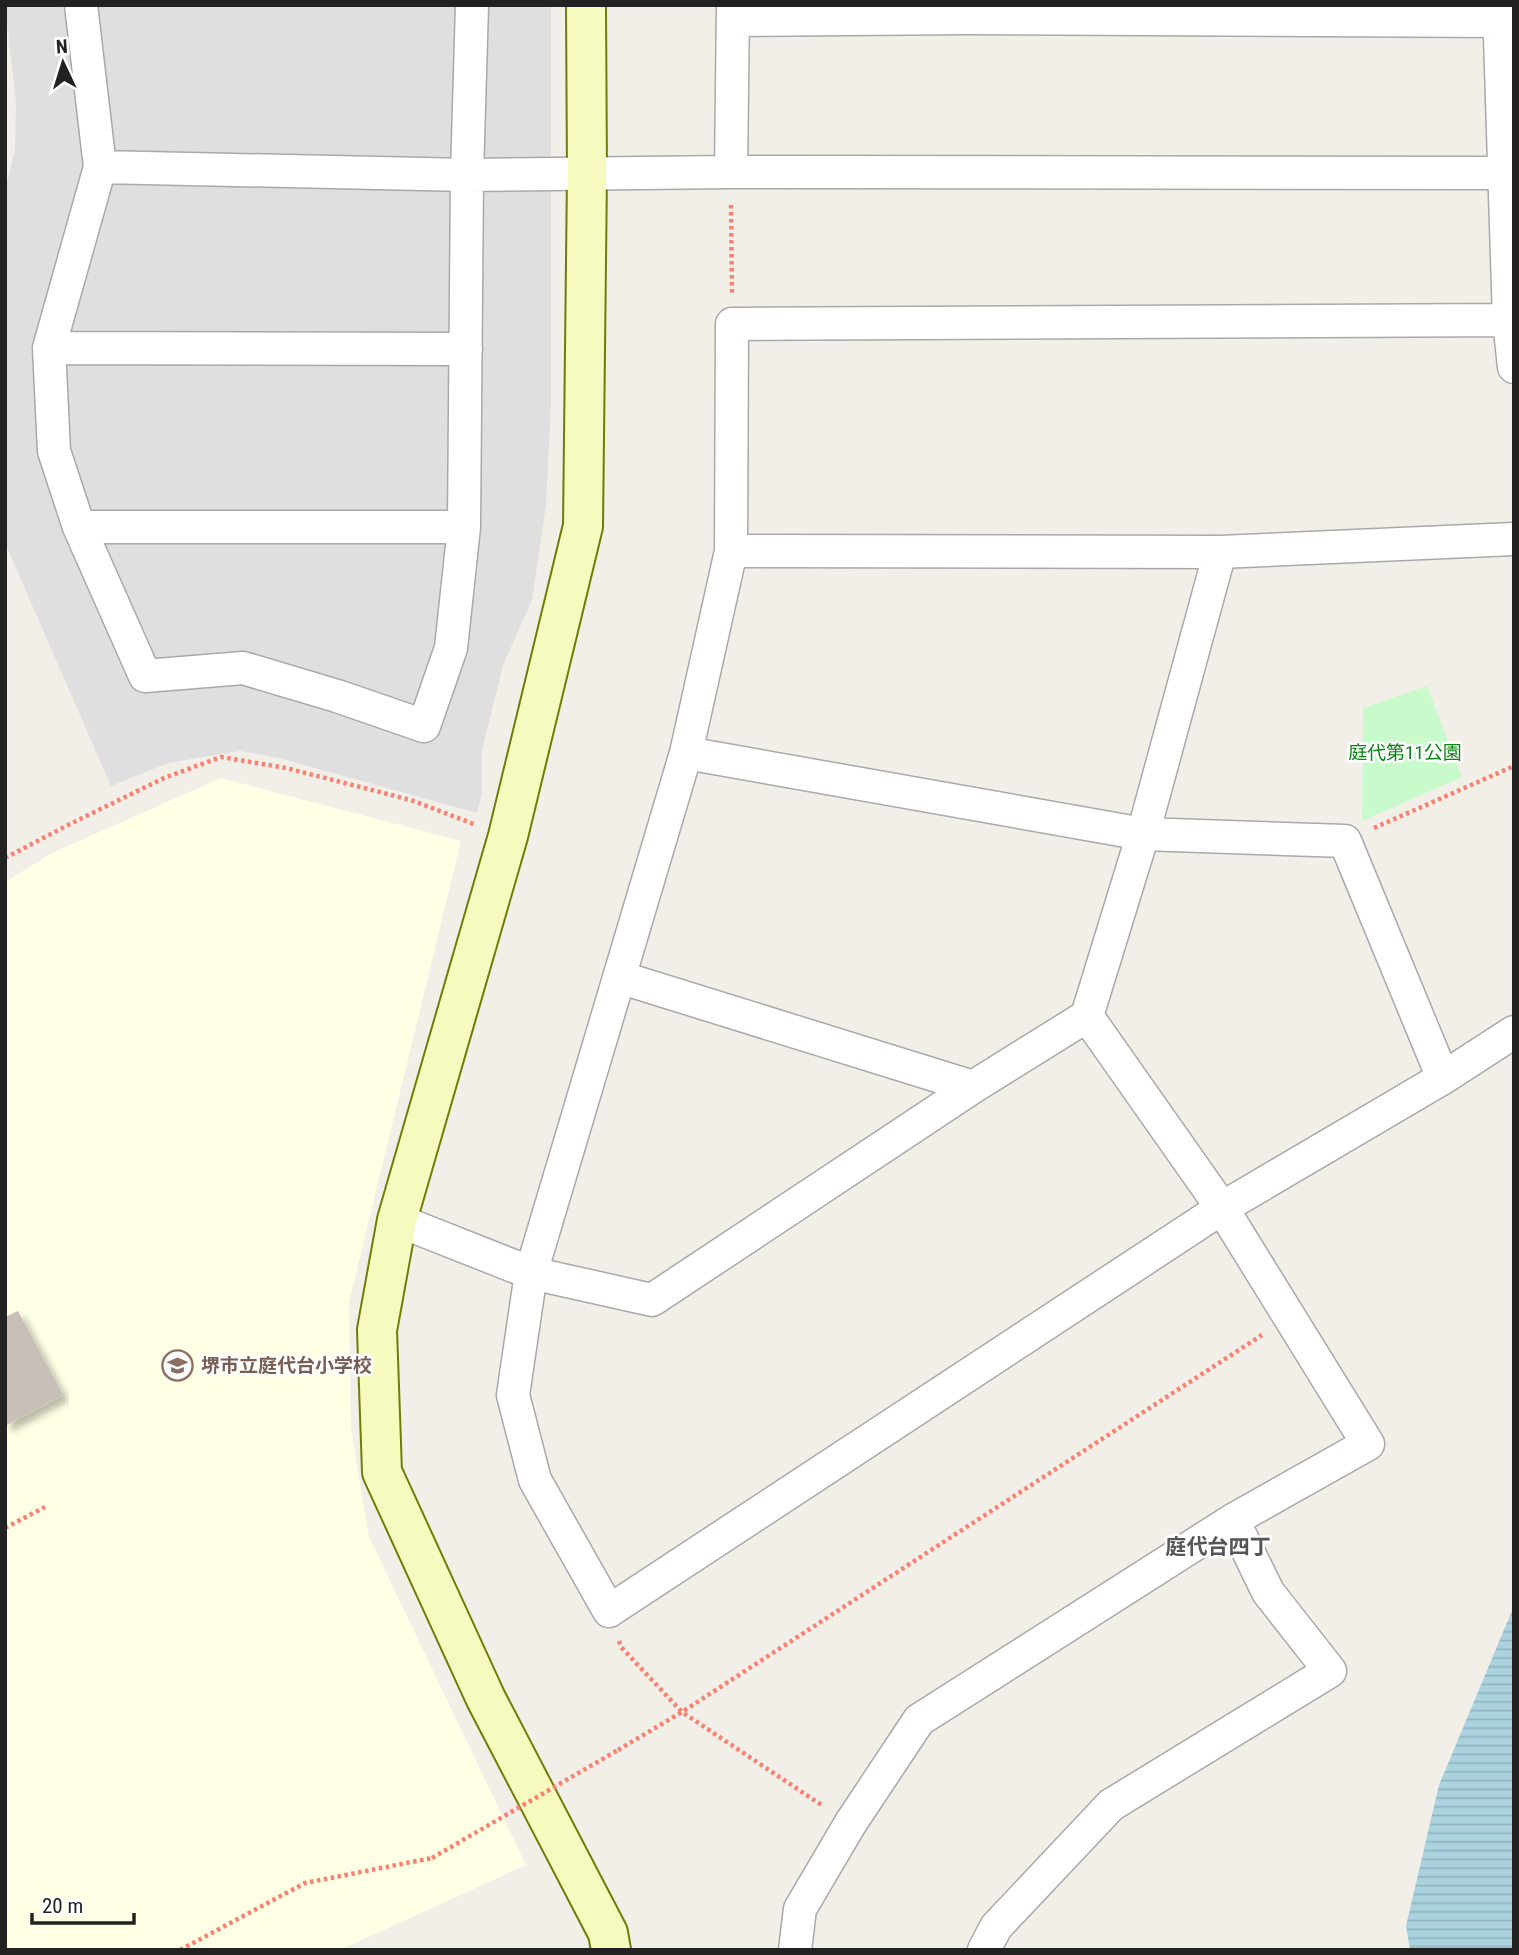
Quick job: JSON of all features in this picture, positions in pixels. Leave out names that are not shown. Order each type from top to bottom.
[{"type":"street","points":[[81,5],[100,167],[49,348],[54,451],[79,527],[145,676],[243,668],[424,726],[450,648],[464,527],[467,175],[472,5]]},
{"type":"street","points":[[586,5],[583,526],[508,836],[397,1220],[377,1330],[382,1472],[486,1699],[608,1933],[611,1950]]},
{"type":"street","points":[[731,172],[733,13],[966,18],[1499,13],[1509,173],[1509,320],[1514,367]]},
{"type":"street","points":[[100,167],[467,175],[731,172],[1509,173]]},
{"type":"street","points":[[1509,320],[732,324],[731,551],[686,753],[531,1273],[513,1395],[535,1480],[609,1611],[1222,1208],[1514,1032]]},
{"type":"street","points":[[49,348],[466,349]]},
{"type":"street","points":[[79,527],[464,527]]},
{"type":"street","points":[[731,551],[1220,552],[1514,540]]},
{"type":"street","points":[[397,1220],[531,1273],[652,1300],[973,1087],[1087,1016],[1143,834],[1220,552]]},
{"type":"street","points":[[686,753],[1143,834],[1345,841],[1443,1077]]},
{"type":"street","points":[[619,977],[973,1087]]},
{"type":"street","points":[[795,1950],[800,1909],[850,1824],[919,1720],[1233,1520],[1368,1444],[1222,1208],[1087,1016]]},
{"type":"street","points":[[984,1950],[996,1927],[1111,1805],[1330,1671],[1268,1592],[1233,1520]]},
{"type":"path","points":[[731,172],[732,324]]},
{"type":"path","points":[[5,858],[164,778],[221,757],[286,768],[411,800],[508,836]]},
{"type":"path","points":[[1345,841],[1514,766]]},
{"type":"path","points":[[180,1950],[305,1883],[432,1858],[682,1712],[1289,1317]]},
{"type":"path","points":[[5,1528],[45,1507]]},
{"type":"path","points":[[609,1611],[621,1647],[682,1712],[850,1824]]},
{"type":"shaded area","points":[[5,5],[551,5],[551,403],[546,505],[532,600],[503,665],[482,750],[482,794],[477,813],[279,758],[240,751],[168,763],[111,786],[5,543],[5,191],[15,149],[16,103]]},
{"type":"shaded area","name":"堺市立庭代台小学校","points":[[221,778],[461,841],[349,1302],[351,1428],[369,1537],[526,1865],[340,1950],[5,1950],[5,882],[54,852]]},
{"type":"green space","name":"庭代第11公園","points":[[1427,686],[1462,777],[1362,821],[1363,708]]},
{"type":"water","points":[[1514,1606],[1514,1950],[1410,1950],[1406,1926],[1439,1785]]},
{"type":"building","points":[[18,1311],[63,1395],[5,1426],[5,1317]]},
{"type":"place","name":"堺市立庭代台小学校","points":[[178,1365]]},
{"type":"district","name":"庭代台四丁","points":[[1218,1547]]}]
